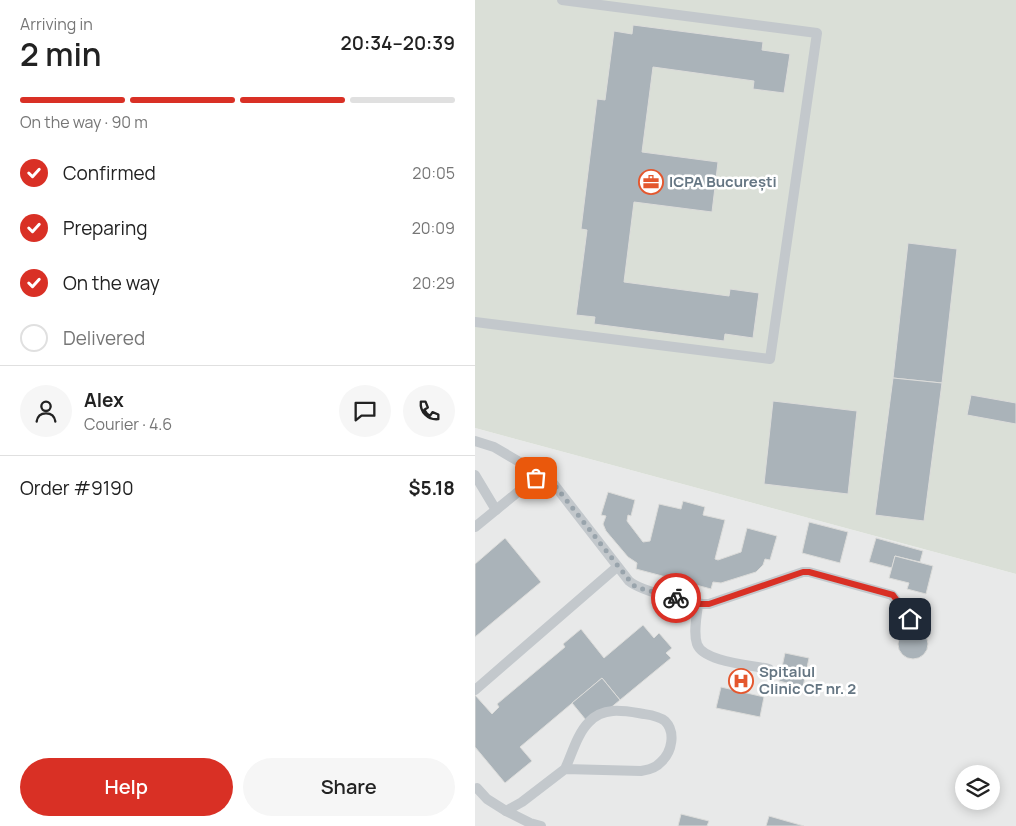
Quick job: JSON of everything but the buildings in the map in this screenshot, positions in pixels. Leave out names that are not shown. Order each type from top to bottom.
[{"type":"lane","points":[[475,322],[770,359],[817,33],[562,0]]},
{"type":"lane","points":[[475,441],[494,448],[549,478],[629,581],[639,588],[698,604],[709,604],[803,572],[809,572],[893,595],[910,619]]},
{"type":"lane","points":[[475,527],[540,474]]},
{"type":"lane","points":[[475,475],[496,510]]},
{"type":"lane","points":[[475,690],[617,566]]},
{"type":"lane","points":[[698,604],[696,638],[697,645],[701,650],[712,658],[769,669]]},
{"type":"lane","points":[[506,811],[522,802],[565,769],[584,728],[600,714],[621,710],[653,715],[667,722],[672,744],[668,754],[661,763],[651,769],[641,771],[565,769]]},
{"type":"lane","points":[[476,787],[487,799],[506,811],[530,823],[541,826]]},
{"type":"shaded area","points":[[475,0],[1016,0],[1016,574],[475,428]]},
{"type":"shaded area","name":"Spitalul Clinic CF nr. 2","points":[[475,428],[1016,574],[1016,826],[475,826]]},
{"type":"way so far","points":[[536,478],[540,474],[549,478],[633,585],[676,598]]},
{"type":"place","name":"ICPA București","points":[[651,182]]},
{"type":"place","name":"Spitalul Clinic CF nr. 2","points":[[741,681]]},
{"type":"route","points":[[676,598],[698,604],[709,604],[803,572],[809,572],[893,595],[910,619]]}]
